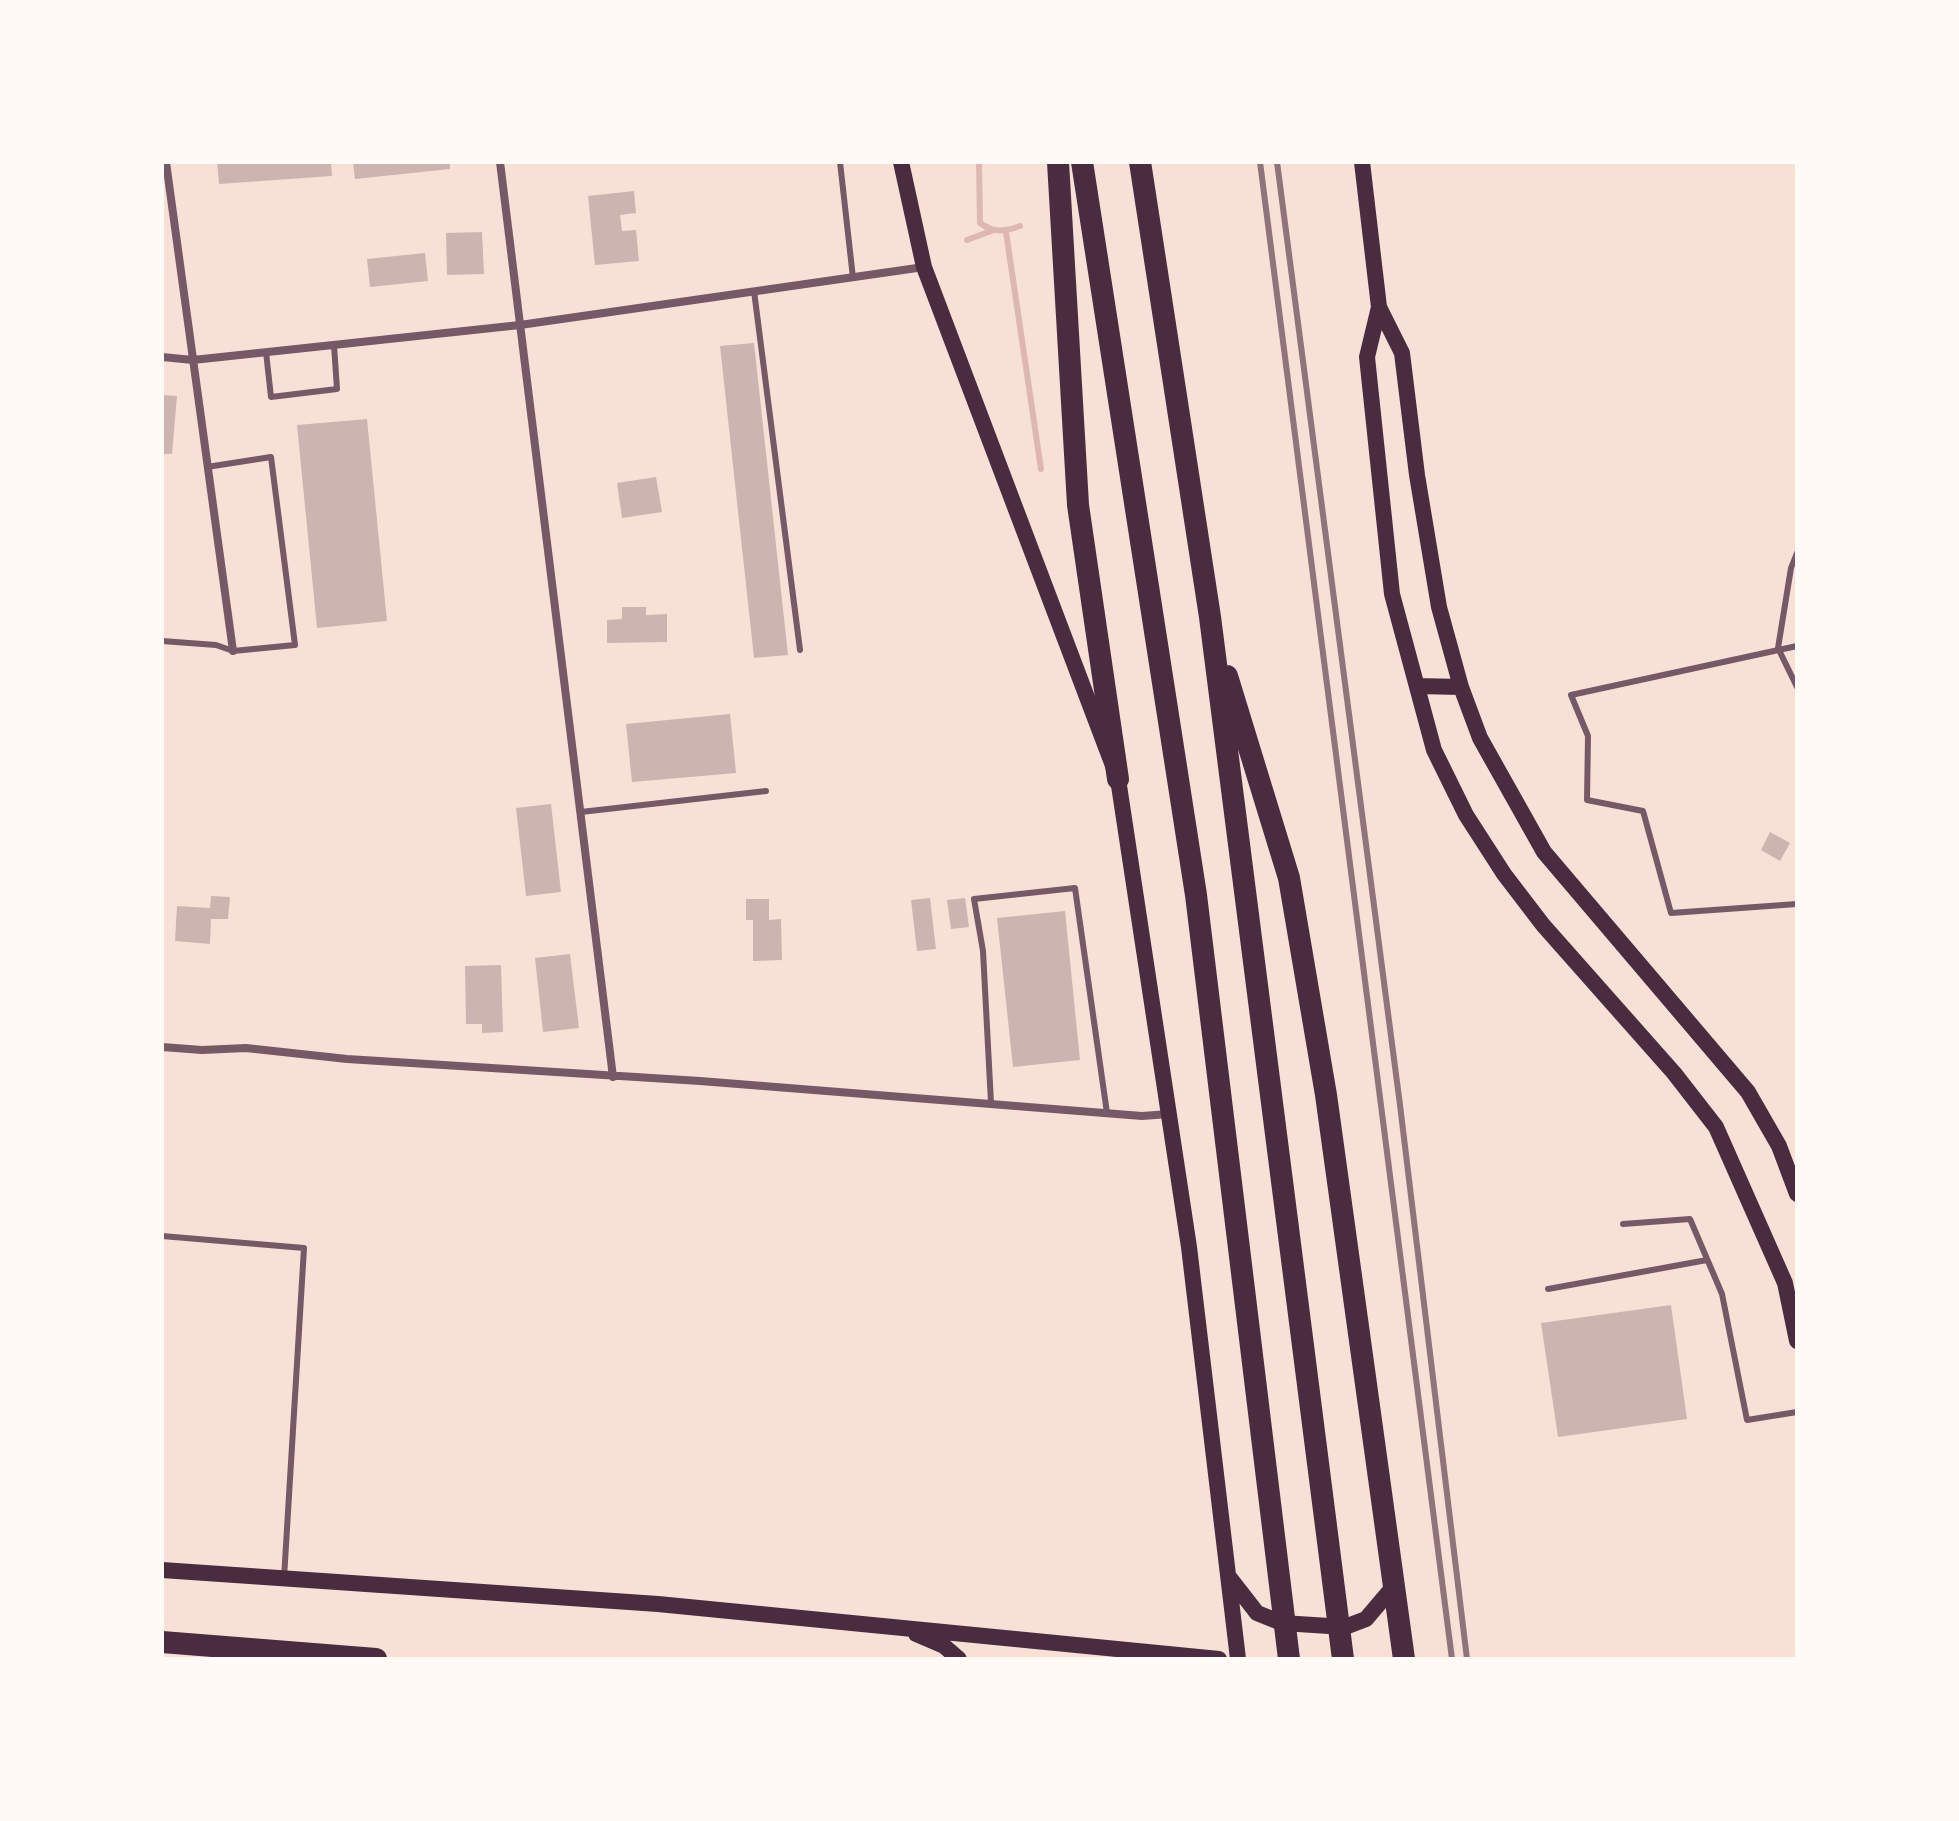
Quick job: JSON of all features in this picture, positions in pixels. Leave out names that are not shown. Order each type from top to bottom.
[{"type":"highway","points":[[1058,162],[1078,505],[1118,779]]},
{"type":"highway","points":[[1082,162],[1196,895],[1289,1659]]},
{"type":"highway","points":[[1140,162],[1210,617],[1343,1659]]},
{"type":"highway","points":[[1210,617],[1289,878],[1326,1095],[1404,1659]]},
{"type":"highway","points":[[162,1636],[203,1645]]},
{"type":"highway","points":[[162,1642],[376,1659]]},
{"type":"main road","points":[[901,162],[924,267],[1118,779],[1189,1247],[1238,1659]]},
{"type":"main road","points":[[1362,162],[1379,307],[1402,353],[1417,475],[1439,607],[1461,687],[1480,738],[1544,852],[1748,1092],[1779,1146],[1797,1194]]},
{"type":"main road","points":[[1379,307],[1367,357],[1392,594],[1434,750],[1466,815],[1543,925],[1674,1073],[1716,1127],[1791,1282],[1797,1341]]},
{"type":"main road","points":[[1417,686],[1461,687]]},
{"type":"main road","points":[[162,1570],[658,1604],[1219,1659]]},
{"type":"main road","points":[[1228,1575],[1257,1613],[1282,1623],[1345,1627],[1366,1619],[1394,1586]]},
{"type":"main road","points":[[901,1628],[944,1646],[959,1659]]},
{"type":"street","points":[[166,162],[233,651]]},
{"type":"street","points":[[500,162],[613,1077]]},
{"type":"street","points":[[162,357],[193,360],[520,325],[924,267]]},
{"type":"street","points":[[162,1047],[202,1050],[246,1048],[333,1058],[1142,1116],[1169,1114]]},
{"type":"lane","points":[[840,162],[853,278]]},
{"type":"lane","points":[[754,291],[800,650]]},
{"type":"lane","points":[[266,352],[271,397],[337,389],[334,345]]},
{"type":"lane","points":[[162,641],[216,645],[233,651],[295,645],[271,457],[207,467]]},
{"type":"lane","points":[[1797,553],[1791,568],[1778,648],[1797,687]]},
{"type":"lane","points":[[1797,646],[1571,695],[1588,736],[1587,800],[1643,811],[1671,913],[1797,904]]},
{"type":"lane","points":[[581,812],[766,791]]},
{"type":"lane","points":[[991,1103],[983,951],[974,899],[1075,888],[1107,1113]]},
{"type":"lane","points":[[1623,1224],[1690,1219],[1722,1294],[1747,1420],[1797,1412]]},
{"type":"lane","points":[[162,1236],[304,1248],[284,1578]]},
{"type":"lane","points":[[1548,1289],[1707,1260]]},
{"type":"building","points":[[217,162],[331,162],[332,176],[219,184]]},
{"type":"building","points":[[353,162],[450,162],[450,169],[355,179]]},
{"type":"building","points":[[634,191],[636,213],[620,215],[622,231],[636,230],[639,261],[595,265],[588,196]]},
{"type":"building","points":[[482,232],[484,274],[447,275],[446,233]]},
{"type":"building","points":[[425,253],[428,281],[370,287],[367,259]]},
{"type":"building","points":[[754,343],[788,655],[754,658],[720,346]]},
{"type":"building","points":[[162,395],[177,396],[172,454],[162,454]]},
{"type":"building","points":[[367,419],[387,621],[317,628],[297,425]]},
{"type":"building","points":[[656,477],[662,512],[622,518],[617,483]]},
{"type":"building","points":[[622,607],[646,607],[646,615],[667,614],[667,642],[607,643],[607,620],[622,619]]},
{"type":"building","points":[[730,714],[736,773],[632,782],[626,724]]},
{"type":"building","points":[[551,804],[561,892],[526,896],[516,808]]},
{"type":"building","points":[[1770,832],[1790,843],[1780,861],[1761,850]]},
{"type":"building","points":[[211,896],[230,897],[228,919],[211,919],[210,944],[175,941],[177,906],[210,908]]},
{"type":"building","points":[[930,898],[936,949],[917,951],[911,900]]},
{"type":"building","points":[[965,898],[969,927],[951,929],[947,900]]},
{"type":"building","points":[[746,899],[769,899],[769,920],[781,919],[782,960],[753,961],[753,920],[746,920]]},
{"type":"building","points":[[1065,911],[1080,1060],[1013,1067],[997,918]]},
{"type":"building","points":[[570,954],[579,1028],[543,1032],[535,958]]},
{"type":"building","points":[[501,965],[503,1032],[482,1033],[482,1024],[466,1024],[465,966]]},
{"type":"building","points":[[1671,1305],[1687,1419],[1558,1437],[1541,1323]]},
{"type":"waterway","points":[[979,162],[980,223],[999,230],[1020,226]]},
{"type":"waterway","points":[[967,240],[991,231]]},
{"type":"waterway","points":[[1006,232],[1041,469]]},
{"type":"railway","points":[[1260,162],[1452,1659]]},
{"type":"railway","points":[[1277,162],[1400,1105],[1467,1659]]}]
